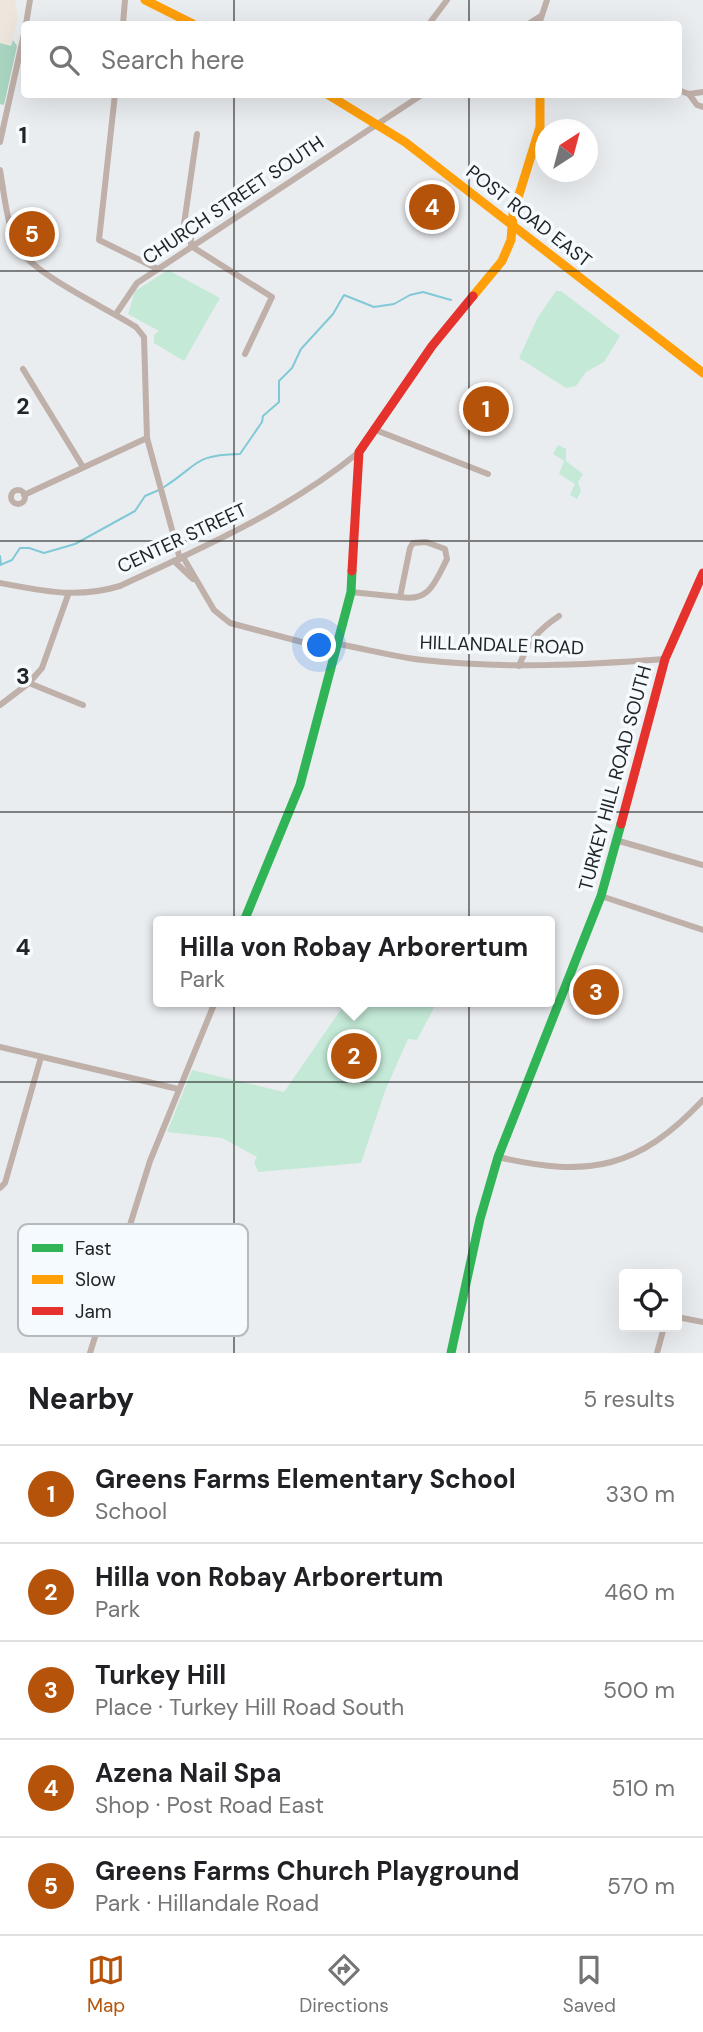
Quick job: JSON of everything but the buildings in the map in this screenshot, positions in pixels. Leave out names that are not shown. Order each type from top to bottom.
[{"type":"street","points":[[26,21],[30,0]]},
{"type":"street","points":[[123,21],[125,0]]},
{"type":"street","points":[[145,0],[187,21]]},
{"type":"street","points":[[431,21],[447,0]]},
{"type":"street","points":[[540,21],[547,0]]},
{"type":"street","points":[[533,21],[541,16]]},
{"type":"street","points":[[0,142],[21,48]]},
{"type":"street","points":[[682,91],[689,94],[703,92]]},
{"type":"street","points":[[689,94],[703,107]]},
{"type":"street","points":[[115,98],[99,240],[158,269]]},
{"type":"street","name":"POST ROAD EAST","points":[[334,98],[379,124],[703,373]]},
{"type":"street","name":"CHURCH STREET SOUTH","points":[[116,314],[132,288],[158,269],[417,98]]},
{"type":"street","points":[[246,916],[300,785],[351,592],[359,452],[439,336],[495,273],[508,247],[513,214],[540,127],[540,98]]},
{"type":"street","points":[[197,134],[184,224],[191,238],[191,246],[272,297],[246,354]]},
{"type":"street","name":"HILLANDALE ROAD","points":[[0,170],[16,245],[25,257],[46,274],[136,327],[146,343],[147,438],[179,559],[214,610],[230,623],[337,647],[422,660],[519,666],[574,666],[666,659]]},
{"type":"street","points":[[23,369],[83,467]]},
{"type":"street","points":[[373,429],[488,474]]},
{"type":"street","points":[[24,495],[147,438]]},
{"type":"street","name":"CENTER STREET","points":[[0,583],[68,595],[94,594],[120,586],[275,511],[326,478],[359,452]]},
{"type":"street","points":[[351,592],[400,597],[419,598],[430,592],[447,559],[445,549],[426,542],[413,543],[400,597]]},
{"type":"street","name":"TURKEY HILL ROAD SOUTH","points":[[450,1353],[480,1219],[498,1157],[601,896],[619,841],[666,659],[703,573]]},
{"type":"street","points":[[0,705],[29,683],[42,668],[68,595]]},
{"type":"street","points":[[519,666],[528,642],[559,615]]},
{"type":"street","points":[[29,683],[83,705]]},
{"type":"street","points":[[619,841],[703,866]]},
{"type":"street","points":[[601,896],[703,930]]},
{"type":"street","points":[[128,1224],[177,1089],[213,1007]]},
{"type":"street","points":[[0,1047],[177,1089]]},
{"type":"street","points":[[0,1188],[5,1183],[41,1057]]},
{"type":"street","points":[[498,1157],[538,1166],[571,1168],[591,1167],[620,1159],[652,1146],[682,1122],[703,1100]]},
{"type":"street","points":[[682,1318],[703,1322]]},
{"type":"street","points":[[657,1353],[663,1332]]},
{"type":"street","points":[[90,1353],[95,1336]]},
{"type":"shaded area","points":[[0,0],[15,0],[18,19],[11,46],[0,43]]},
{"type":"green space","points":[[13,40],[17,46],[4,105],[0,104],[0,43],[11,46]]},
{"type":"green space","points":[[168,270],[220,298],[184,361],[154,343],[154,335],[159,331],[128,314],[135,291]]},
{"type":"green space","points":[[556,291],[561,291],[620,336],[604,362],[586,372],[576,386],[566,388],[519,358],[538,317]]},
{"type":"green space","points":[[558,445],[566,449],[566,461],[583,474],[578,482],[581,491],[577,499],[570,495],[575,484],[559,474],[564,461],[553,454]]},
{"type":"green space","points":[[343,1007],[434,1007],[417,1040],[408,1039],[385,1091],[361,1163],[258,1172],[254,1162],[257,1157],[222,1138],[167,1132],[192,1070],[284,1092]]},
{"type":"waterway","points":[[164,487],[198,462],[213,456],[240,454],[262,422],[263,416],[279,402],[279,381],[292,368],[301,349],[333,314],[344,295],[374,307],[394,304],[410,295],[423,292],[451,300]]},
{"type":"waterway","points":[[0,565],[12,560],[20,548],[44,553],[75,544],[135,511],[145,496],[159,490]]},
{"type":"waterway","points":[[0,556],[1,564]]},
{"type":"traffic: fast","points":[[246,916],[300,785],[351,592],[352,571]]},
{"type":"traffic: fast","points":[[451,1353],[480,1219],[498,1157],[601,896],[621,824]]},
{"type":"traffic: slow","points":[[145,0],[187,21]]},
{"type":"traffic: slow","points":[[334,98],[405,142],[703,373]]},
{"type":"traffic: slow","points":[[473,296],[502,261],[511,240],[513,214],[540,127],[540,98]]},
{"type":"traffic: jam","points":[[352,571],[359,452],[432,346],[473,296]]},
{"type":"traffic: jam","points":[[621,824],[665,659],[703,573]]},
{"type":"place","name":"Azena Nail Spa","points":[[432,207]]},
{"type":"place","name":"Greens Farms Church Playground","points":[[32,234]]},
{"type":"place","name":"Greens Farms Elementary School","points":[[486,409]]},
{"type":"place","name":"Turkey Hill","points":[[596,992]]},
{"type":"place","name":"Hilla von Robay Arborertum","points":[[354,1056]]}]
